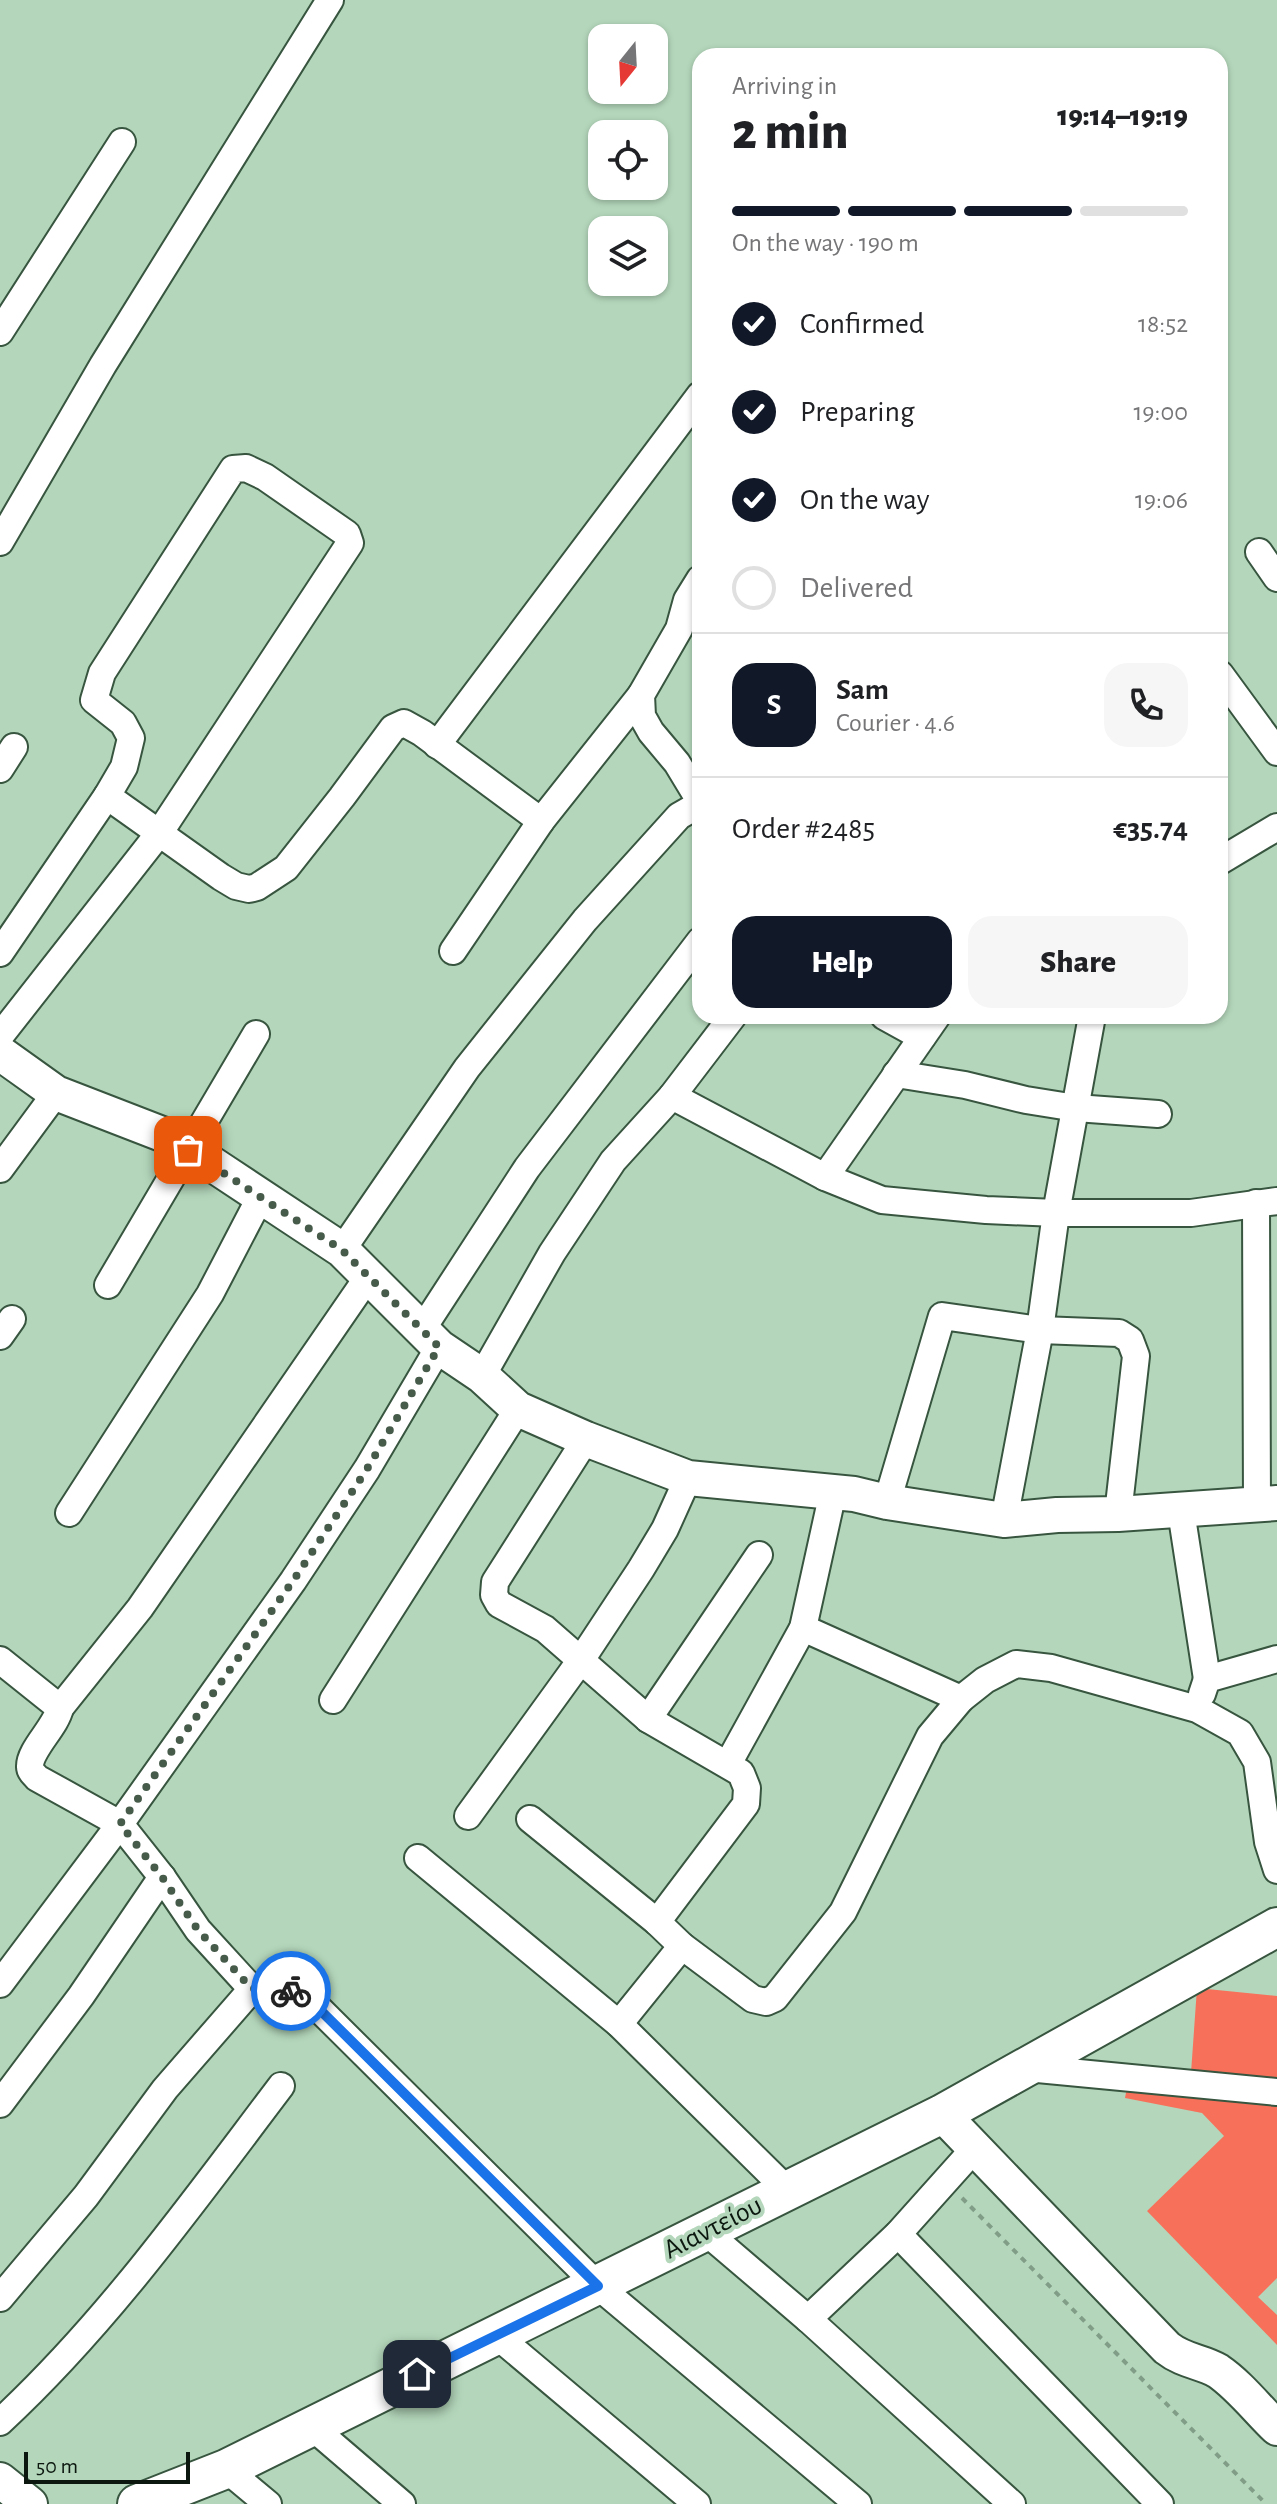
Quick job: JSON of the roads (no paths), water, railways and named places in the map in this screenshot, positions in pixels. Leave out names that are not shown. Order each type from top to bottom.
[{"type":"main road","name":"Αιαντείου","points":[[137,2504],[226,2469],[942,2114],[1277,1927]]},
{"type":"street","points":[[0,542],[103,365],[330,0]]},
{"type":"street","points":[[0,332],[122,142]]},
{"type":"street","points":[[437,745],[692,406]]},
{"type":"street","points":[[0,953],[124,767],[131,738],[123,723],[94,700],[102,673],[233,469],[246,468],[265,477],[347,534],[350,543],[160,832],[0,1036]]},
{"type":"street","points":[[1259,552],[1277,578]]},
{"type":"street","points":[[453,951],[541,821],[641,695],[679,629],[692,592]]},
{"type":"street","points":[[1228,685],[1277,752]]},
{"type":"street","points":[[641,695],[642,716],[692,788]]},
{"type":"street","points":[[107,796],[236,886],[249,889],[286,868],[393,728],[404,723],[541,821]]},
{"type":"street","points":[[342,1250],[467,1068],[585,920],[679,816],[692,807]]},
{"type":"street","points":[[1228,856],[1277,827]]},
{"type":"street","points":[[0,1984],[120,1824],[293,1581],[367,1469],[430,1339],[527,1168],[692,951]]},
{"type":"street","points":[[482,1376],[552,1253],[613,1161],[672,1096],[727,1024]]},
{"type":"street","points":[[1004,1520],[1040,1330],[1056,1213],[1091,1024]]},
{"type":"street","points":[[825,1177],[929,1026]]},
{"type":"street","points":[[108,1285],[256,1034]]},
{"type":"street","points":[[0,1053],[56,1093],[162,1134],[342,1250],[430,1339],[482,1376],[518,1409],[688,1478],[854,1494],[1004,1520],[1267,1505],[1266,1202],[1191,1213],[1056,1213],[882,1200],[825,1177],[672,1096]]},
{"type":"street","points":[[896,1074],[1076,1108],[1158,1114]]},
{"type":"street","points":[[0,1169],[56,1093]]},
{"type":"street","points":[[69,1513],[210,1294],[261,1196]]},
{"type":"street","points":[[252,1989],[198,1930],[162,1877],[120,1824],[37,1778],[31,1772],[30,1765],[57,1719],[60,1708],[140,1608],[368,1277]]},
{"type":"street","points":[[887,1502],[942,1316],[1040,1330],[1119,1333],[1130,1340],[1136,1356],[1118,1514]]},
{"type":"street","points":[[333,1700],[518,1409]]},
{"type":"street","points":[[586,1439],[495,1582],[494,1595],[499,1604],[545,1629],[648,1719],[741,1773],[747,1788],[746,1804],[657,1922]]},
{"type":"street","points":[[468,1816],[581,1660],[665,1529],[688,1478]]},
{"type":"street","points":[[728,1764],[803,1628],[833,1492]]},
{"type":"street","points":[[1181,1511],[1207,1679],[1197,1709]]},
{"type":"street","points":[[648,1719],[759,1555]]},
{"type":"street","points":[[803,1628],[961,1699]]},
{"type":"street","points":[[1207,1679],[1277,1659]]},
{"type":"street","points":[[0,1660],[60,1708]]},
{"type":"street","points":[[530,1819],[682,1946],[753,1999],[766,2002],[775,1998],[843,1912],[930,1736],[961,1699],[985,1680],[1016,1664],[1051,1668],[1197,1709],[1240,1733],[1257,1762],[1270,1800],[1268,1842],[1277,1870]]},
{"type":"street","points":[[418,1858],[619,2024],[787,2190]]},
{"type":"street","points":[[0,2104],[81,1996],[162,1877]]},
{"type":"street","points":[[619,2024],[682,1946]]},
{"type":"street","points":[[0,2298],[86,2196],[165,2089],[252,1989],[283,1988],[306,1996],[598,2286],[858,2504]]},
{"type":"street","points":[[1027,2068],[1277,2092]]},
{"type":"street","points":[[0,2422],[47,2378],[169,2233],[281,2086]]},
{"type":"street","points":[[942,2114],[1167,2348],[1178,2357],[1214,2369],[1226,2377],[1277,2428]]},
{"type":"street","points":[[808,2319],[898,2234],[975,2148]]},
{"type":"street","points":[[706,2232],[808,2319],[1012,2504]]},
{"type":"street","points":[[898,2234],[1160,2504]]},
{"type":"street","points":[[496,2335],[697,2504]]},
{"type":"street","points":[[311,2426],[402,2504]]},
{"type":"street","points":[[226,2469],[268,2504]]},
{"type":"street","points":[[0,2480],[30,2504]]}]
